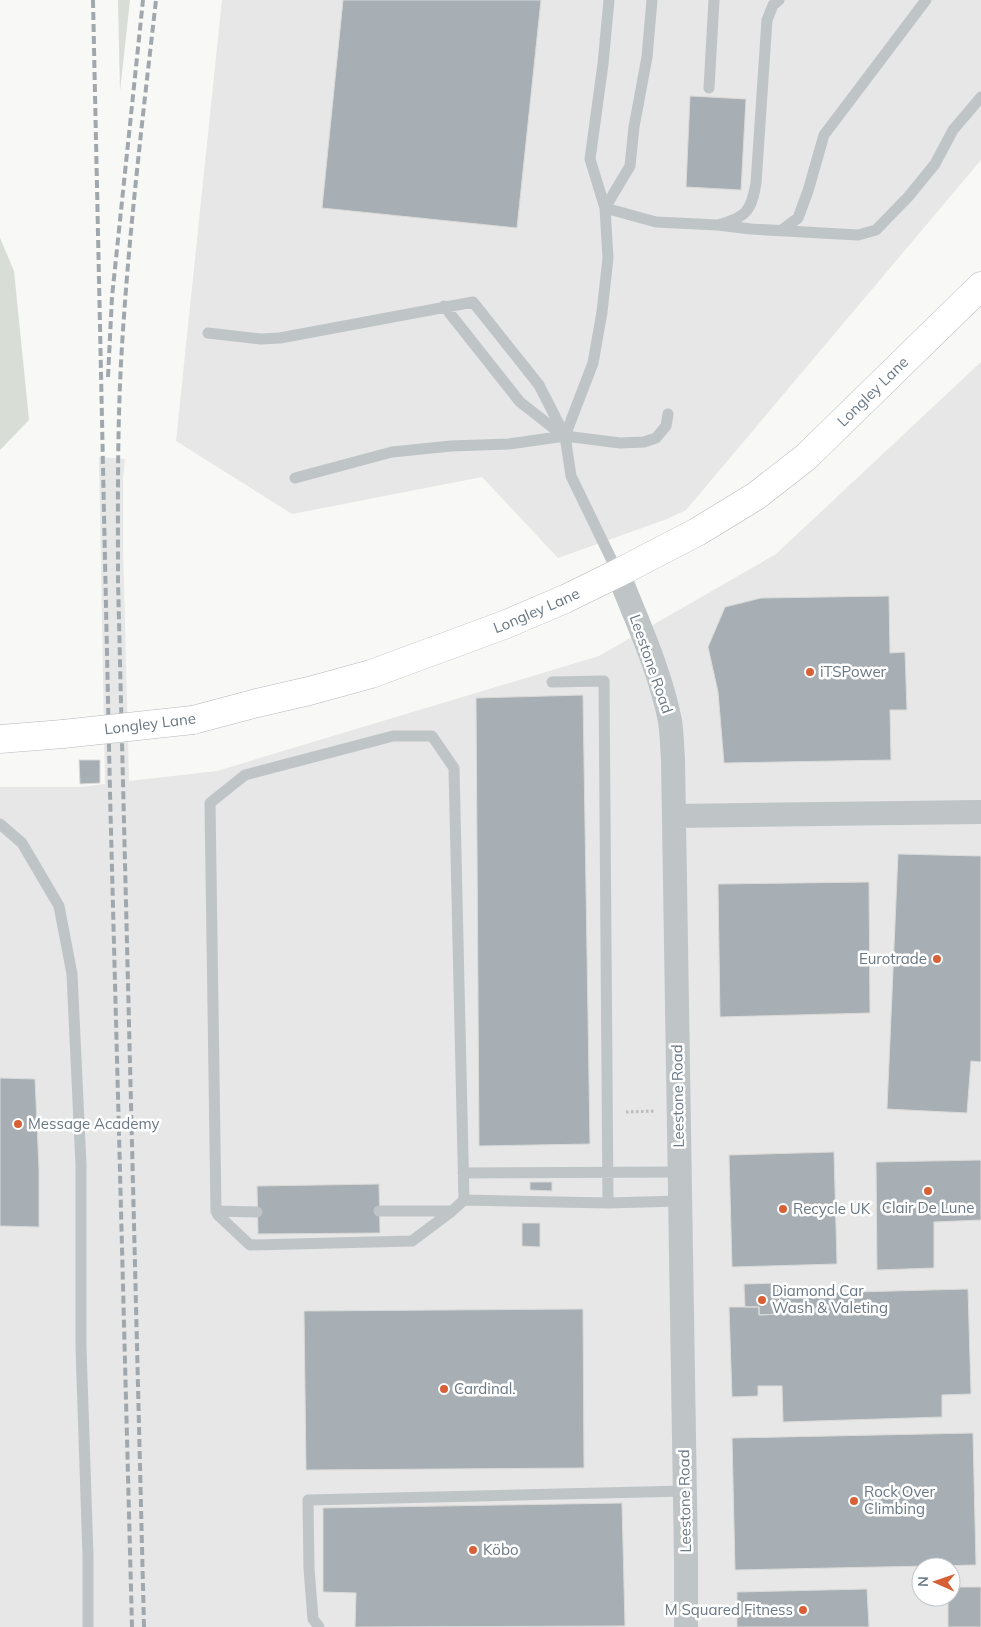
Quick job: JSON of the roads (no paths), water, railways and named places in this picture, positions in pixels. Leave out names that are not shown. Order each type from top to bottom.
[{"type":"main road","name":"Longley Lane","points":[[0,739],[193,720],[257,702],[309,692],[371,674],[504,625],[565,599],[697,532],[756,496],[806,457],[981,286]]},
{"type":"street","name":"Leestone Road","points":[[618,573],[650,654],[670,722],[675,816],[686,1627]]},
{"type":"street","points":[[675,816],[981,812]]},
{"type":"lane","points":[[565,436],[593,362],[602,312],[608,258],[605,208],[590,159],[603,64],[609,0]]},
{"type":"lane","points":[[605,208],[630,166],[634,127],[647,56],[652,0]]},
{"type":"lane","points":[[709,88],[714,0]]},
{"type":"lane","points":[[718,226],[734,221],[745,214],[753,203],[767,20],[774,5],[779,0]]},
{"type":"lane","points":[[782,230],[798,218],[824,136],[926,0]]},
{"type":"lane","points":[[605,208],[656,222],[858,235],[876,230],[908,197],[935,164],[953,130],[981,97]]},
{"type":"lane","points":[[208,333],[280,338],[473,302],[539,385],[565,436],[571,476],[618,573]]},
{"type":"lane","points":[[444,306],[520,402],[565,436]]},
{"type":"lane","points":[[295,478],[392,452],[451,446],[510,444],[565,436],[620,443],[644,442],[656,438],[666,426],[668,414]]},
{"type":"lane","points":[[552,682],[604,681],[608,1202]]},
{"type":"lane","points":[[464,1200],[454,768],[432,736],[393,736],[245,775],[210,803],[216,1211],[218,1215],[250,1245],[412,1241],[464,1200],[680,1201]]},
{"type":"lane","points":[[0,824],[22,843],[59,906],[72,974],[81,1165],[81,1348],[88,1556],[88,1627]]},
{"type":"lane","points":[[463,1173],[679,1172]]},
{"type":"lane","points":[[216,1211],[257,1212]]},
{"type":"lane","points":[[380,1211],[452,1211]]},
{"type":"lane","points":[[319,1627],[313,1618],[309,1569],[308,1500],[684,1491]]},
{"type":"railway","points":[[93,0],[110,793],[132,1627]]},
{"type":"railway","points":[[108,377],[112,297],[143,0]]},
{"type":"railway","points":[[144,1627],[118,581],[118,463],[120,375],[128,260],[156,0]]},
{"type":"place","name":"iTSPower","points":[[810,672]]},
{"type":"place","name":"Eurotrade","points":[[937,959]]},
{"type":"place","name":"Message Academy","points":[[18,1124]]},
{"type":"place","name":"Clair De Lune","points":[[928,1191]]},
{"type":"place","name":"Recycle UK","points":[[783,1209]]},
{"type":"place","name":"Diamond Car Wash & Valeting","points":[[762,1300]]},
{"type":"place","name":"Cardinal.","points":[[444,1389]]},
{"type":"place","name":"Rock Over Climbing","points":[[854,1501]]},
{"type":"place","name":"Köbo","points":[[473,1550]]},
{"type":"place","name":"M Squared Fitness","points":[[803,1610]]}]
